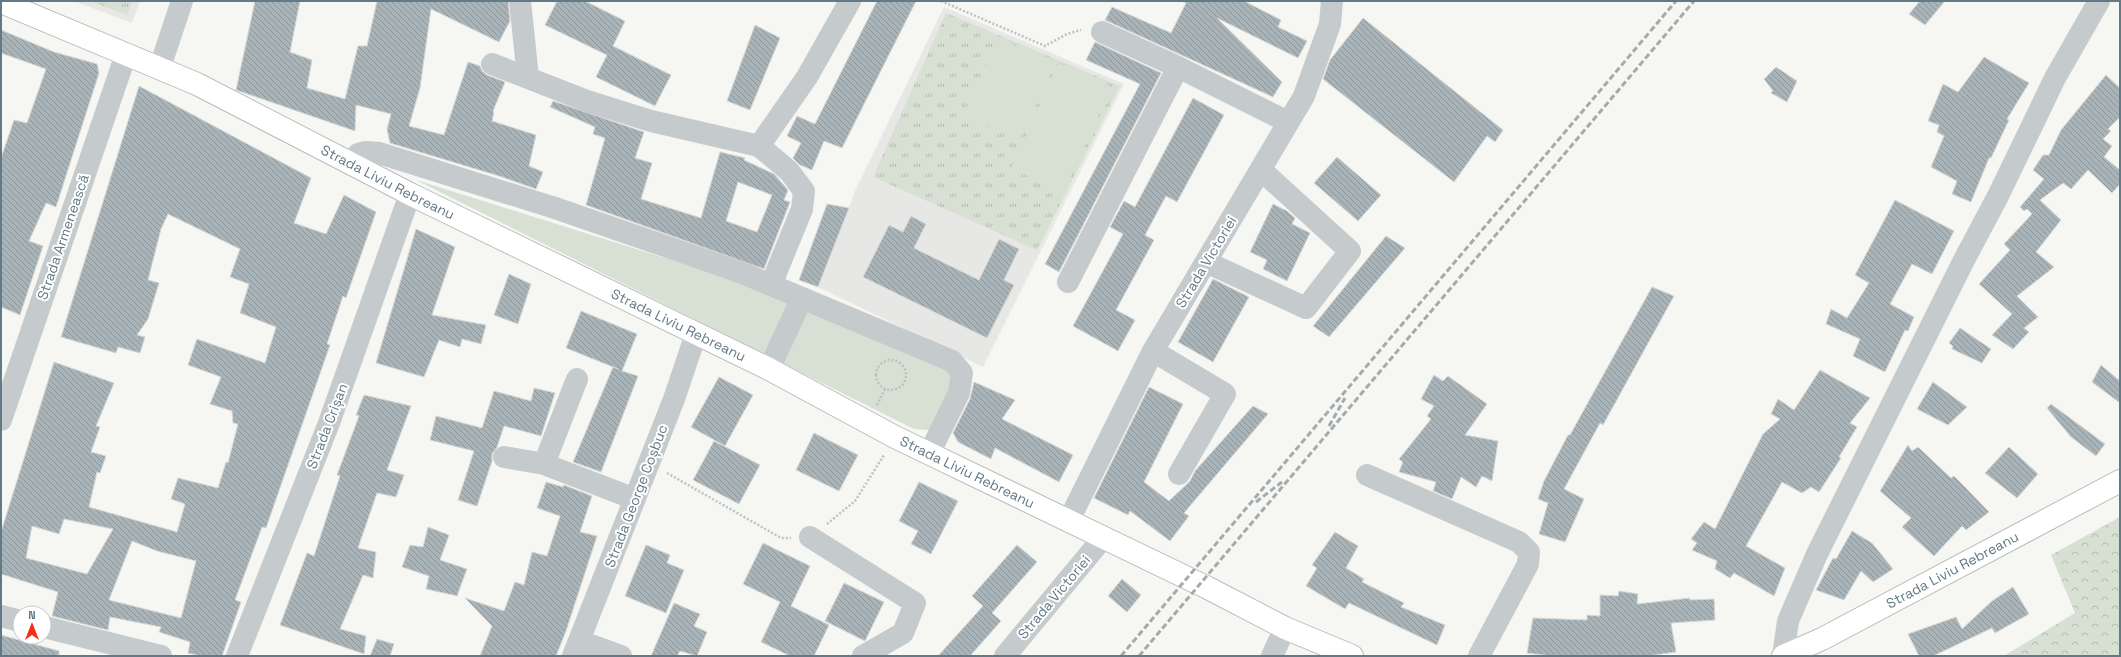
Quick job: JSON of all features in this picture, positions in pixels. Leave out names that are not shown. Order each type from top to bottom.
[{"type":"main road","name":"Strada Liviu Rebreanu","points":[[1,2],[160,67],[197,84],[410,194],[769,369],[929,454],[1208,588],[1284,628],[1352,656]]},
{"type":"main road","name":"Strada Liviu Rebreanu","points":[[1783,656],[1822,639],[2120,481]]},
{"type":"street","points":[[160,67],[182,1]]},
{"type":"street","points":[[520,1],[528,78]]},
{"type":"street","points":[[760,146],[807,77],[850,1]]},
{"type":"street","name":"Strada Victoriei","points":[[1069,520],[1152,351],[1304,96],[1330,24],[1332,1]]},
{"type":"street","points":[[1783,656],[1788,622],[1817,554],[1964,260],[1998,196],[2055,78],[2099,1]]},
{"type":"street","points":[[1102,32],[1178,67],[1288,122]]},
{"type":"street","name":"Strada Armenească","points":[[1,420],[126,54]]},
{"type":"street","points":[[492,64],[587,101],[651,121],[760,146],[789,171],[804,191],[802,209],[771,285]]},
{"type":"street","points":[[1068,282],[1178,67]]},
{"type":"street","points":[[352,163],[358,154],[366,152],[379,153],[555,208],[740,272],[952,361],[962,373],[959,393],[929,454]]},
{"type":"street","points":[[1206,262],[1306,308],[1350,251],[1261,170]]},
{"type":"street","name":"Strada Crișan","points":[[237,656],[329,423],[410,194]]},
{"type":"street","points":[[769,369],[802,298]]},
{"type":"street","name":"Strada George Coșbuc","points":[[577,648],[674,399],[696,334]]},
{"type":"street","points":[[1152,351],[1225,394],[1179,474]]},
{"type":"street","points":[[544,464],[577,379]]},
{"type":"street","points":[[504,457],[544,464],[635,499]]},
{"type":"street","points":[[1367,475],[1519,542],[1529,552],[1528,564],[1479,656]]},
{"type":"street","points":[[810,537],[915,603],[903,633],[863,656]]},
{"type":"street","name":"Strada Victoriei","points":[[1005,656],[1103,538]]},
{"type":"street","points":[[1,616],[12,619]]},
{"type":"street","points":[[1272,656],[1284,628]]},
{"type":"street","points":[[52,629],[161,656]]},
{"type":"street","points":[[577,648],[621,656]]},
{"type":"path","points":[[941,1],[1045,46],[1067,34],[1087,29],[1102,32]]},
{"type":"path","points":[[889,361],[899,363],[906,375],[902,385],[894,390],[881,387],[876,378],[876,373],[880,365],[889,361]]},
{"type":"path","points":[[649,463],[781,538],[810,537],[855,501],[895,437]]},
{"type":"shaded area","points":[[74,1],[140,1],[132,23]]},
{"type":"shaded area","points":[[944,7],[1124,84],[983,367],[818,287],[855,191]]},
{"type":"green space","points":[[90,1],[132,1],[127,15]]},
{"type":"green space","points":[[946,13],[1120,86],[1037,250],[873,177]]},
{"type":"green space","points":[[999,38],[1055,64],[1019,141],[963,115]]},
{"type":"green space","points":[[1059,63],[1112,87],[1063,192],[1011,168]]},
{"type":"green space","points":[[416,180],[732,279],[947,368],[954,382],[929,430],[914,429]]},
{"type":"green space","points":[[2120,517],[2120,656],[2004,656],[2075,613],[2051,555]]},
{"type":"building","points":[[255,1],[300,1],[290,52],[312,60],[307,88],[345,99],[358,46],[367,46],[377,1],[508,1],[510,21],[499,42],[431,9],[420,88],[409,126],[444,135],[468,62],[480,66],[482,71],[487,75],[505,82],[493,111],[492,121],[536,135],[529,166],[543,172],[536,189],[499,176],[390,143],[387,129],[391,114],[356,105],[355,131],[236,90]]},
{"type":"building","points":[[557,1],[585,1],[625,21],[613,46],[671,75],[655,106],[596,77],[607,55],[545,25]]},
{"type":"building","points":[[877,1],[916,1],[842,148],[824,141],[812,170],[800,165],[793,158],[801,143],[787,136],[797,116],[815,124]]},
{"type":"building","points":[[1182,1],[1244,1],[1281,20],[1278,27],[1307,41],[1298,58],[1217,18],[1282,82],[1273,97],[1105,20],[1112,7],[1171,33],[1186,3]]},
{"type":"building","points":[[1920,1],[1945,1],[1925,25],[1909,14]]},
{"type":"building","points":[[1363,18],[1503,130],[1495,142],[1487,136],[1454,182],[1323,79],[1330,60]]},
{"type":"building","points":[[755,25],[780,38],[750,110],[727,101]]},
{"type":"building","points":[[1,30],[54,52],[97,64],[99,73],[56,207],[46,203],[29,241],[43,246],[20,315],[1,307],[1,158],[14,120],[27,123],[46,69],[1,53]]},
{"type":"building","points":[[1095,42],[1161,73],[1059,272],[1045,264],[1140,84],[1086,60]]},
{"type":"building","points":[[1984,57],[2029,83],[2007,119],[2009,120],[1991,158],[1989,158],[1971,202],[1952,194],[1957,181],[1931,167],[1944,136],[1937,132],[1939,125],[1928,121],[1943,84],[1958,92]]},
{"type":"building","points":[[1776,67],[1797,81],[1787,102],[1771,93],[1773,91],[1764,79]]},
{"type":"building","points":[[2106,75],[2120,88],[2120,117],[2108,129],[2111,131],[2103,139],[2112,146],[2104,157],[2120,170],[2120,184],[2112,193],[2088,170],[2071,189],[2063,183],[2040,200],[2061,220],[2036,252],[2054,267],[2017,296],[2038,317],[2024,328],[2029,332],[2013,349],[1992,335],[2012,314],[1979,284],[2010,250],[2004,244],[2032,214],[2027,209],[2024,211],[2020,207],[2044,179],[2033,170],[2043,155],[2049,155],[2061,130]]},
{"type":"building","points":[[139,86],[311,178],[294,223],[326,234],[344,195],[376,212],[346,298],[343,296],[327,344],[330,345],[266,528],[262,527],[235,600],[241,602],[222,656],[201,656],[188,653],[190,642],[159,632],[161,627],[110,617],[108,630],[52,616],[58,592],[1,574],[1,532],[54,362],[114,383],[96,426],[100,427],[91,452],[106,456],[100,473],[97,472],[89,507],[177,532],[185,504],[171,499],[178,478],[218,488],[226,462],[228,463],[238,424],[233,423],[232,411],[210,404],[221,377],[188,365],[197,339],[265,363],[276,327],[240,313],[249,284],[230,277],[240,249],[168,214],[161,229],[148,280],[159,283],[148,319],[137,335],[145,337],[140,353],[118,347],[116,353],[61,337]],"holes":[[[64,519],[113,529],[87,574],[26,558],[32,526],[59,534]],[[132,541],[157,551],[196,561],[181,618],[109,600]]]},
{"type":"building","points":[[1193,98],[1224,115],[1177,202],[1166,196],[1145,235],[1154,240],[1116,310],[1135,320],[1118,351],[1073,326],[1123,234],[1110,227],[1124,201],[1135,207]]},
{"type":"building","points":[[553,101],[644,132],[635,158],[652,163],[641,199],[701,218],[720,152],[745,158],[744,160],[774,174],[788,190],[784,200],[790,202],[764,269],[586,205],[605,138],[593,134],[595,127],[550,107]],"holes":[[[738,182],[772,195],[757,232],[726,221]]]},
{"type":"building","points":[[1337,157],[1381,195],[1358,221],[1314,183]]},
{"type":"building","points":[[1895,200],[1954,231],[1932,274],[1912,264],[1890,304],[1914,317],[1908,331],[1905,330],[1885,372],[1853,356],[1860,339],[1826,324],[1831,309],[1847,318],[1869,283],[1855,275]]},
{"type":"building","points":[[827,204],[849,208],[818,287],[799,280]]},
{"type":"building","points":[[1273,204],[1287,211],[1295,218],[1292,224],[1310,233],[1287,281],[1263,269],[1267,260],[1250,252]]},
{"type":"building","points":[[911,216],[926,224],[914,248],[979,280],[999,239],[1019,249],[1004,280],[1014,285],[987,338],[863,277],[889,225],[903,232]]},
{"type":"building","points":[[416,229],[455,247],[432,315],[486,325],[481,344],[462,339],[460,347],[439,340],[424,377],[376,363]]},
{"type":"building","points":[[1386,236],[1405,248],[1329,337],[1313,326]]},
{"type":"building","points":[[509,274],[531,284],[518,324],[494,315]]},
{"type":"building","points":[[1213,279],[1249,297],[1213,362],[1178,342]]},
{"type":"building","points":[[1652,287],[1674,296],[1603,425],[1600,423],[1564,489],[1584,499],[1565,542],[1539,534],[1548,503],[1538,499],[1544,481],[1568,435],[1570,435]]},
{"type":"building","points":[[581,311],[637,334],[622,371],[638,376],[601,472],[573,462],[613,367],[618,369],[566,348]]},
{"type":"building","points":[[1960,328],[1991,349],[1982,363],[1952,349],[1953,346],[1949,343]]},
{"type":"building","points":[[2101,365],[2120,381],[2120,403],[2092,382]]},
{"type":"building","points":[[1820,370],[1870,398],[1850,423],[1857,427],[1839,457],[1841,458],[1819,492],[1811,487],[1802,493],[1782,482],[1746,546],[1785,568],[1774,596],[1734,573],[1730,578],[1715,569],[1717,561],[1692,550],[1697,543],[1691,539],[1704,522],[1715,529],[1763,434],[1780,419],[1771,414],[1778,399],[1794,410]]},
{"type":"building","points":[[1434,375],[1443,381],[1448,376],[1487,404],[1465,435],[1498,441],[1492,481],[1482,476],[1476,487],[1461,477],[1452,499],[1433,491],[1436,482],[1399,472],[1403,462],[1399,459],[1431,419],[1427,416],[1434,406],[1421,399]]},
{"type":"building","points":[[719,377],[753,395],[725,446],[691,427]]},
{"type":"building","points":[[974,382],[1015,400],[1002,419],[1073,455],[1059,482],[995,448],[991,459],[958,442],[953,433],[970,399]]},
{"type":"building","points":[[1933,382],[1967,407],[1948,425],[1917,409]]},
{"type":"building","points":[[1149,387],[1183,404],[1144,482],[1169,501],[1190,481],[1195,471],[1253,406],[1268,414],[1184,513],[1189,516],[1170,541],[1130,511],[1128,515],[1094,498]]},
{"type":"building","points":[[534,388],[555,393],[541,436],[504,426],[497,447],[492,454],[492,461],[477,506],[458,500],[474,451],[430,440],[436,416],[482,428],[494,391],[531,401]]},
{"type":"building","points":[[364,395],[411,406],[387,470],[404,475],[396,497],[377,493],[358,548],[376,552],[373,578],[363,575],[340,629],[366,636],[364,654],[280,625],[307,553],[314,556],[340,476],[337,475],[359,416],[356,415]]},
{"type":"building","points":[[2051,404],[2105,444],[2096,456],[2071,437],[2047,408]]},
{"type":"building","points":[[814,433],[858,455],[839,491],[796,470]]},
{"type":"building","points":[[714,441],[760,465],[739,504],[693,480]]},
{"type":"building","points":[[1908,445],[1912,451],[1918,447],[1951,478],[1954,476],[1989,512],[1966,530],[1962,526],[1934,556],[1902,527],[1911,518],[1880,491]]},
{"type":"building","points":[[2009,447],[2038,474],[2017,498],[1985,473]]},
{"type":"building","points":[[546,482],[563,487],[564,485],[592,496],[580,532],[597,536],[566,631],[556,656],[480,656],[492,626],[465,598],[504,611],[515,582],[524,585],[532,552],[547,556],[560,516],[537,508]]},
{"type":"building","points":[[919,482],[958,501],[931,554],[911,544],[918,531],[899,521]]},
{"type":"building","points":[[428,527],[449,535],[440,560],[467,569],[457,596],[426,589],[429,576],[402,567],[410,545],[423,547]]},
{"type":"building","points":[[1852,531],[1872,543],[1893,569],[1873,582],[1861,571],[1844,600],[1816,590],[1833,558],[1836,559]]},
{"type":"building","points":[[1335,532],[1358,546],[1346,568],[1364,579],[1362,582],[1404,603],[1401,607],[1445,625],[1437,645],[1349,603],[1345,609],[1306,586],[1317,568],[1312,565]]},
{"type":"building","points":[[763,543],[810,566],[791,606],[829,625],[814,656],[790,656],[761,642],[780,602],[743,584]]},
{"type":"building","points":[[646,545],[670,555],[667,563],[684,570],[666,613],[625,596]]},
{"type":"building","points":[[1017,545],[1037,562],[992,613],[1001,621],[970,656],[938,656],[983,606],[972,596]]},
{"type":"building","points":[[1122,579],[1141,595],[1127,612],[1108,596]]},
{"type":"building","points":[[844,583],[884,602],[865,641],[825,621]]},
{"type":"building","points":[[2013,587],[2029,614],[1995,633],[1992,628],[1933,656],[1919,656],[1908,634],[1956,617],[1962,629],[1992,601]]},
{"type":"building","points":[[1619,591],[1638,594],[1637,604],[1690,598],[1690,600],[1714,599],[1715,620],[1671,623],[1676,652],[1647,656],[1552,656],[1527,653],[1533,618],[1587,620],[1587,615],[1600,616],[1600,595],[1618,596]]},
{"type":"building","points":[[674,603],[700,614],[694,626],[707,632],[697,656],[680,651],[677,656],[651,656]]},
{"type":"building","points":[[1,635],[12,638],[12,645],[37,645],[59,651],[59,656],[1,656]]},
{"type":"building","points":[[377,639],[394,644],[390,656],[370,656]]},
{"type":"railway","points":[[1121,656],[1676,1]]},
{"type":"railway","points":[[1139,656],[1694,1]]},
{"type":"railway","points":[[1329,426],[1345,398]]},
{"type":"railway","points":[[1256,502],[1282,482]]}]
